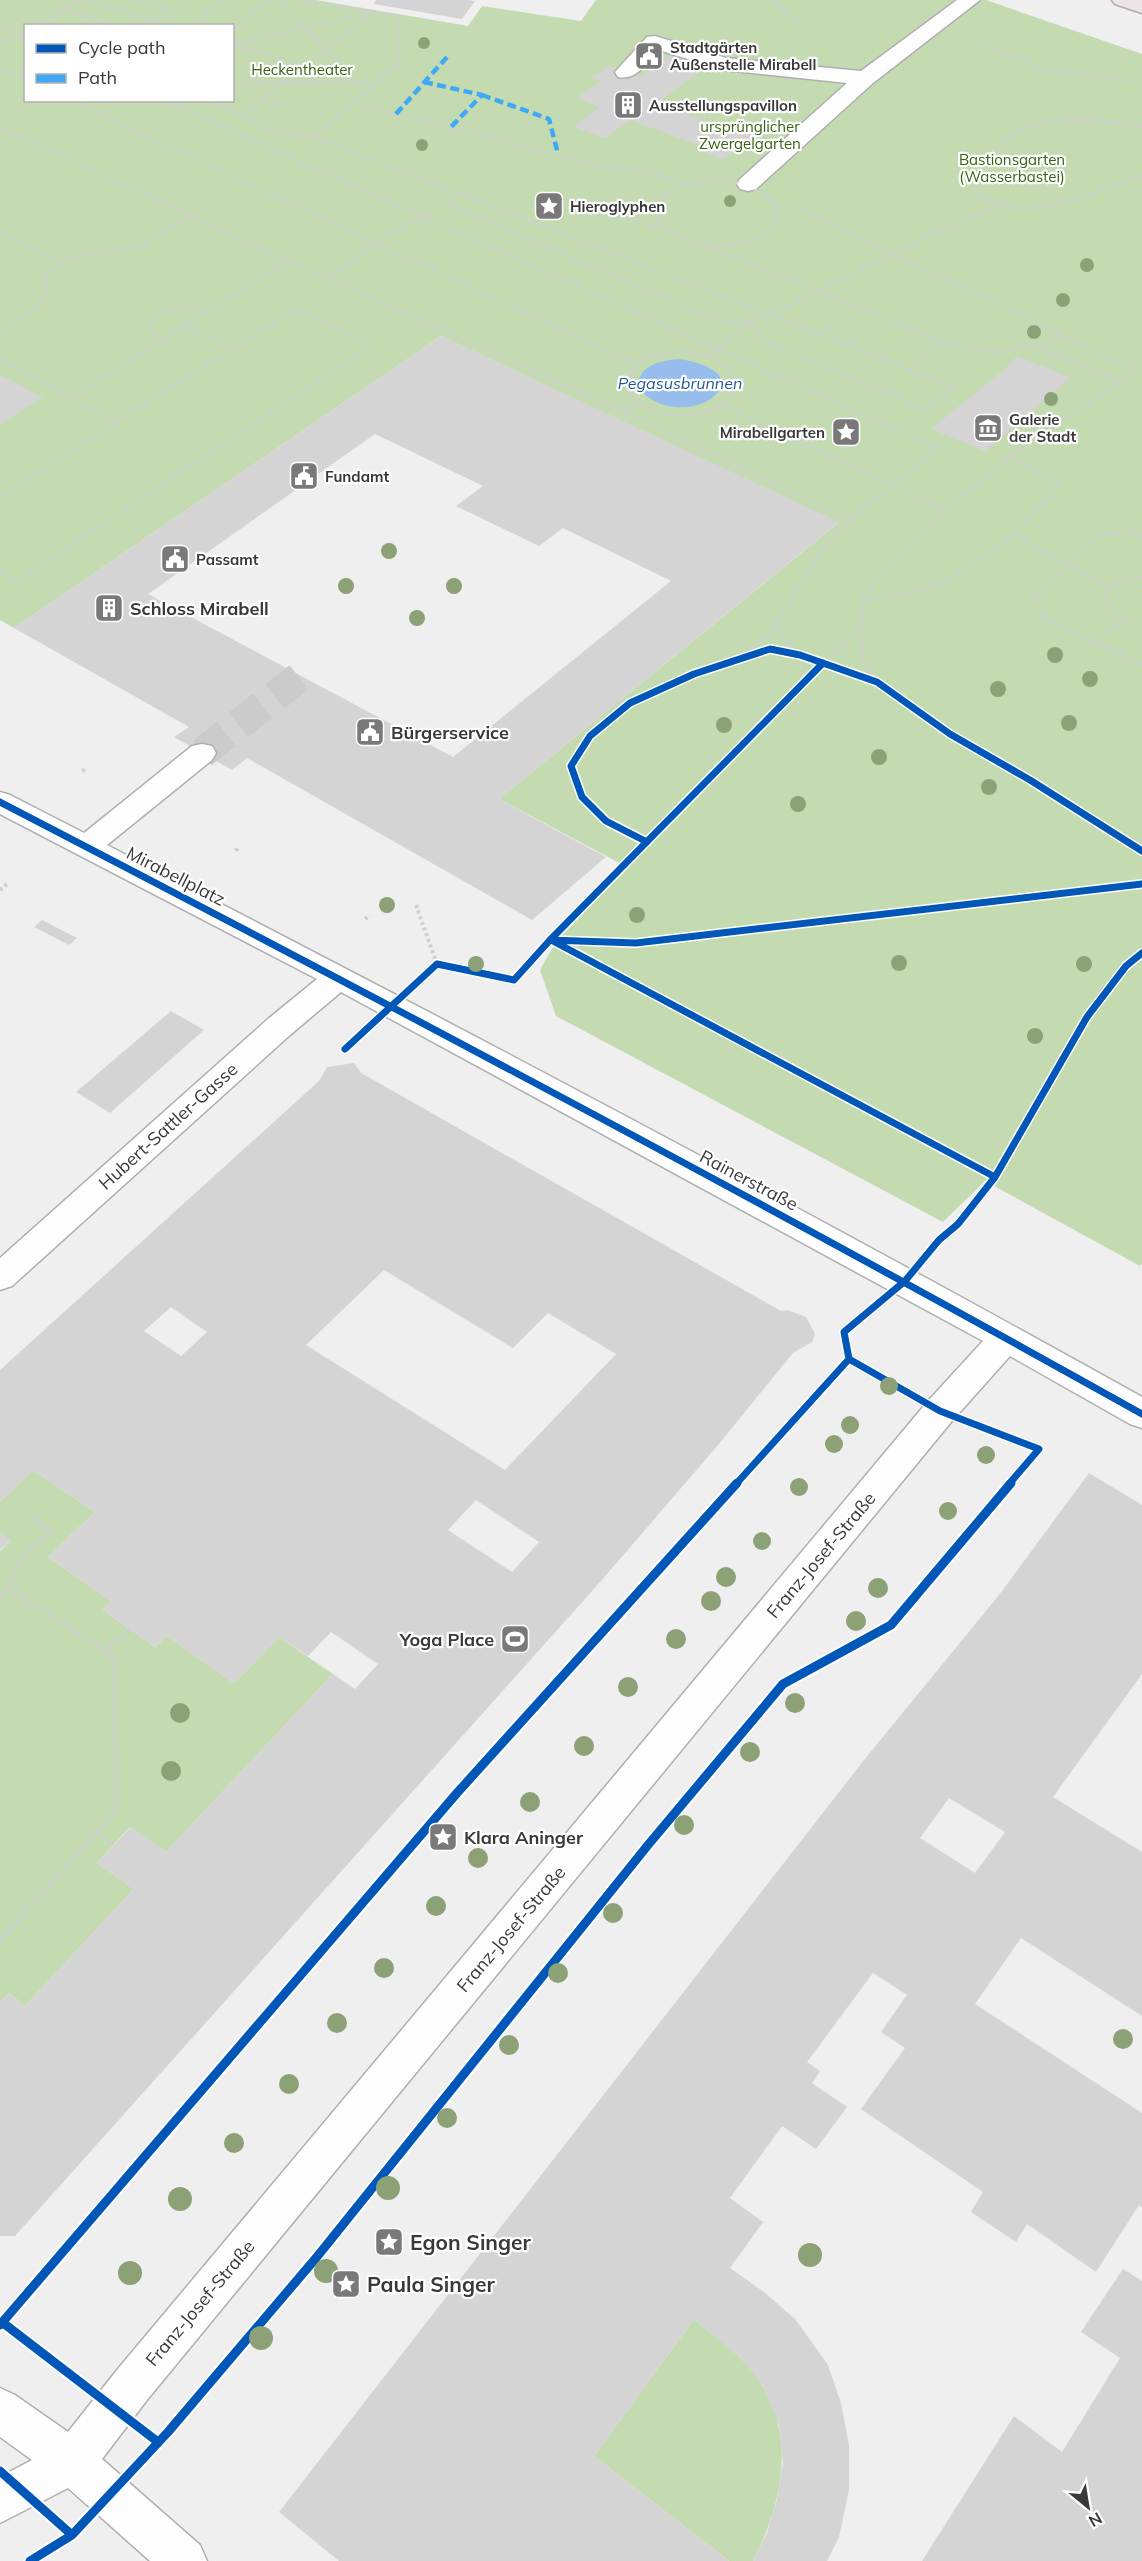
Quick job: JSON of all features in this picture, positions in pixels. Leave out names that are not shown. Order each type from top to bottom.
[{"type":"main road","points":[[1122,0],[1142,7]]},
{"type":"street","points":[[748,184],[865,78],[970,0]]},
{"type":"street","points":[[626,72],[655,42],[723,63],[865,78]]},
{"type":"street","points":[[86,847],[202,753]]},
{"type":"street","name":"Mirabellplatz","points":[[0,802],[339,977]]},
{"type":"street","name":"Rainerstraße","points":[[339,977],[1006,1337],[1142,1414]]},
{"type":"street","name":"Hubert-Sattler-Gasse","points":[[0,1276],[279,1027],[339,977]]},
{"type":"street","name":"Franz-Josef-Straße","points":[[0,2501],[72,2462],[140,2376],[902,1457],[1006,1337]]},
{"type":"street","points":[[0,2410],[72,2462],[184,2561]]},
{"type":"path","points":[[42,24],[77,0]]},
{"type":"path","points":[[87,0],[154,21]]},
{"type":"path","points":[[138,0],[170,9],[150,24]]},
{"type":"path","points":[[192,24],[224,0]]},
{"type":"path","points":[[234,28],[270,0]]},
{"type":"path","points":[[279,0],[353,81]]},
{"type":"path","points":[[302,0],[397,16],[400,63],[314,137]]},
{"type":"path","points":[[64,9],[105,24]]},
{"type":"path","points":[[234,44],[374,12]]},
{"type":"path","points":[[242,116],[374,12]]},
{"type":"path","points":[[936,24],[1039,68],[1142,82]]},
{"type":"path","points":[[0,27],[24,35]]},
{"type":"path","points":[[0,45],[24,35]]},
{"type":"path","points":[[234,45],[372,86]]},
{"type":"path","points":[[0,68],[24,79]]},
{"type":"path","points":[[234,84],[353,81]]},
{"type":"path","points":[[263,100],[284,103]]},
{"type":"path","points":[[74,102],[373,244],[635,364]]},
{"type":"path","points":[[168,102],[938,448],[840,527],[777,623],[763,639],[734,660]]},
{"type":"path","points":[[212,102],[272,130],[314,137],[953,387],[927,410],[762,340],[751,322]]},
{"type":"path","points":[[228,102],[228,110]]},
{"type":"path","points":[[364,106],[609,168],[652,172],[685,184]]},
{"type":"path","points":[[1142,126],[1076,121],[1039,125],[1017,132],[1000,146],[972,182],[975,194],[998,206],[1022,209],[1047,204],[1142,176]]},
{"type":"path","points":[[0,127],[190,216],[624,412],[849,519]]},
{"type":"path","points":[[460,193],[448,204],[717,320],[751,322]]},
{"type":"path","points":[[768,194],[778,199]]},
{"type":"path","points":[[558,198],[665,230]]},
{"type":"path","points":[[789,204],[1136,370]]},
{"type":"path","points":[[707,356],[751,322],[808,297],[926,237],[998,206]]},
{"type":"path","points":[[0,333],[42,303],[47,294],[46,273],[58,261],[132,247],[151,240],[190,216]]},
{"type":"path","points":[[328,279],[373,244],[425,216]]},
{"type":"path","points":[[0,232],[58,261]]},
{"type":"path","points":[[704,245],[940,341],[995,353],[1026,345],[1039,348],[1119,381]]},
{"type":"path","points":[[70,398],[288,260]]},
{"type":"path","points":[[162,340],[147,327],[149,320],[160,311],[173,307],[193,308],[207,312]]},
{"type":"path","points":[[0,498],[298,308],[373,345],[18,581],[0,572]]},
{"type":"path","points":[[818,334],[831,323]]},
{"type":"path","points":[[185,326],[233,350]]},
{"type":"path","points":[[846,345],[859,333]]},
{"type":"path","points":[[1039,348],[1062,336]]},
{"type":"path","points":[[910,370],[940,341]]},
{"type":"path","points":[[879,358],[892,345]]},
{"type":"path","points":[[676,351],[707,356],[729,369],[735,378],[735,388],[730,397],[721,405],[695,415],[678,415],[656,411],[637,403],[628,394],[624,384],[627,373],[635,364],[660,353],[676,351]]},
{"type":"path","points":[[1047,368],[1056,355]]},
{"type":"path","points":[[0,358],[116,422]]},
{"type":"path","points":[[877,682],[863,664],[861,628],[863,601],[879,575],[946,510],[1009,457],[1142,367]]},
{"type":"path","points":[[624,412],[637,403]]},
{"type":"path","points":[[721,405],[946,510]]},
{"type":"path","points":[[624,412],[628,424]]},
{"type":"path","points":[[863,601],[928,589],[957,575],[1014,536],[1060,484],[1009,457]]},
{"type":"path","points":[[1142,527],[1133,533],[1116,535],[1101,533],[1035,597],[1042,603],[1045,610],[1041,617],[1142,665]]},
{"type":"path","points":[[1133,533],[1142,537]]},
{"type":"path","points":[[1014,536],[1110,587]]},
{"type":"path","points":[[1142,577],[1128,578],[1110,587],[1106,593],[1106,600],[1116,613],[1142,622]]},
{"type":"path","points":[[1096,643],[1125,618]]},
{"type":"path","points":[[777,623],[784,639],[812,659],[815,672]]},
{"type":"path","points":[[812,659],[861,628]]},
{"type":"path","points":[[780,651],[834,667]]},
{"type":"path","points":[[724,664],[761,652]]},
{"type":"path","points":[[856,674],[886,688]]},
{"type":"path","points":[[619,706],[641,698]]},
{"type":"path","points":[[82,771],[87,768]]},
{"type":"path","points":[[236,851],[239,846]]},
{"type":"path","points":[[0,890],[7,884]]},
{"type":"path","points":[[416,905],[437,964]]},
{"type":"path","points":[[365,919],[370,915]]},
{"type":"path","points":[[437,964],[446,966]]},
{"type":"path","points":[[392,1005],[437,964]]},
{"type":"path","points":[[0,1598],[9,1589],[16,1565],[51,1530],[32,1518]]},
{"type":"path","points":[[0,1941],[116,1810],[114,1658],[9,1589]]},
{"type":"path","points":[[105,1651],[130,1629]]},
{"type":"path","points":[[96,1832],[114,1845]]},
{"type":"green space","name":"Mirabellgarten","points":[[0,0],[316,0],[468,26],[482,6],[581,21],[596,0],[986,0],[1142,54],[1142,1264],[1140,1266],[985,1181],[943,1222],[556,1016],[540,970],[556,942],[627,867],[499,799],[838,523],[441,336],[14,628],[0,620]]},
{"type":"green space","points":[[33,1470],[95,1512],[48,1557],[111,1601],[103,1610],[155,1647],[167,1636],[234,1683],[279,1637],[333,1674],[166,1852],[130,1827],[97,1863],[134,1889],[25,2006],[9,1993],[0,2002],[0,1551],[10,1541],[0,1533],[0,1502]]},
{"type":"green space","points":[[694,2319],[740,2358],[756,2376],[773,2407],[779,2429],[782,2452],[777,2497],[771,2519],[753,2561],[729,2561],[594,2456]]},
{"type":"water","name":"Pegasusbrunnen","points":[[677,359],[712,369],[722,381],[720,389],[713,397],[695,406],[672,407],[652,400],[638,385],[643,373],[652,365]]},
{"type":"building","points":[[376,0],[475,1],[462,19],[374,4]]},
{"type":"building","name":"Ausstellungspavillon","points":[[673,54],[707,66],[657,103],[726,128],[731,125],[755,134],[723,159],[699,151],[704,147],[630,120],[605,138],[574,127],[599,107],[577,98],[601,81],[591,78],[609,66],[641,77]]},
{"type":"building","name":"Schloss Mirabell","points":[[441,336],[839,522],[499,799],[606,857],[532,920],[247,758],[232,770],[174,737],[189,727],[14,628]],"holes":[[[375,434],[483,486],[456,506],[539,546],[563,528],[671,581],[453,757],[148,594]]]},
{"type":"building","points":[[1017,356],[1070,378],[985,451],[931,429],[1004,370]]},
{"type":"building","points":[[0,375],[43,397],[0,424]]},
{"type":"building","points":[[42,920],[77,938],[69,945],[34,927]]},
{"type":"building","points":[[171,1011],[204,1030],[110,1113],[76,1092]]},
{"type":"building","points":[[354,1063],[361,1073],[781,1311],[788,1310],[806,1317],[815,1334],[812,1342],[793,1353],[718,1445],[601,1581],[15,2236],[0,2236],[0,2002],[9,1993],[25,2006],[134,1889],[97,1863],[131,1827],[166,1852],[333,1674],[355,1689],[378,1664],[331,1632],[308,1656],[279,1637],[234,1683],[167,1636],[155,1647],[103,1610],[111,1601],[48,1557],[95,1512],[33,1470],[0,1502],[0,1370],[319,1081],[327,1067]],"holes":[[[384,1270],[513,1348],[548,1313],[616,1354],[505,1470],[306,1345]],[[171,1307],[207,1332],[181,1356],[144,1331]],[[476,1500],[539,1542],[512,1572],[448,1530]]]},
{"type":"building","points":[[1089,1473],[1142,1505],[1142,1674],[1053,1797],[1142,1852],[1142,2016],[1021,1938],[975,2004],[1142,2113],[1142,2207],[1139,2205],[1096,2272],[1027,2224],[1016,2242],[971,2212],[983,2192],[861,2109],[905,2048],[881,2032],[907,1995],[873,1973],[807,2062],[820,2071],[812,2083],[847,2107],[816,2149],[782,2126],[730,2198],[763,2222],[730,2268],[764,2292],[795,2319],[828,2365],[841,2403],[849,2445],[849,2490],[839,2537],[827,2561],[753,2561],[767,2533],[777,2500],[783,2463],[779,2425],[763,2385],[742,2359],[694,2319],[594,2456],[729,2561],[339,2561],[279,2512],[864,1760],[999,1595]],"holes":[[[949,1798],[1005,1832],[975,1873],[920,1838]]]},
{"type":"building","points":[[0,1533],[11,1540],[0,1550]]},
{"type":"building","points":[[1123,2269],[1142,2281],[1142,2561],[922,2561],[1014,2416],[1062,2452],[1120,2358],[1081,2332]]},
{"type":"tunnel","points":[[202,753],[301,676]]},
{"type":"marked path","points":[[396,114],[447,57]]},
{"type":"marked path","points":[[424,82],[482,95],[450,128]]},
{"type":"marked path","points":[[482,95],[549,119],[558,154]]},
{"type":"cycle path","points":[[647,842],[606,821],[582,797],[571,766],[590,736],[630,703],[694,674],[770,649],[800,655],[877,682],[950,734],[1030,780],[1142,851]]},
{"type":"cycle path","points":[[345,1049],[437,964],[514,980],[550,940],[823,663]]},
{"type":"cycle path","points":[[0,802],[392,1005],[905,1281],[1142,1414]]},
{"type":"cycle path","points":[[550,940],[636,943],[1142,884]]},
{"type":"cycle path","points":[[553,941],[995,1177]]},
{"type":"cycle path","points":[[0,2325],[457,1793],[849,1359],[844,1332],[905,1281],[939,1240],[958,1224],[995,1177],[1087,1017],[1126,966],[1142,953]]},
{"type":"cycle path","points":[[30,2561],[72,2535],[168,2432],[316,2258],[648,1845],[783,1684],[891,1625],[1039,1449],[940,1411],[849,1359]]},
{"type":"cycle path","points":[[2,2322],[158,2442]]},
{"type":"cycle path","points":[[0,2471],[72,2535]]},
{"type":"place","name":"Stadtgärten Außenstelle Mirabell","points":[[649,56]]},
{"type":"place","name":"Ausstellungspavillon","points":[[628,105]]},
{"type":"place","name":"Hieroglyphen","points":[[549,206]]},
{"type":"place","name":"Galerie der Stadt","points":[[988,428]]},
{"type":"place","name":"Mirabellgarten","points":[[846,432]]},
{"type":"place","name":"Fundamt","points":[[304,476]]},
{"type":"place","name":"Passamt","points":[[175,559]]},
{"type":"place","name":"Schloss Mirabell","points":[[109,608]]},
{"type":"place","name":"Bürgerservice","points":[[370,732]]},
{"type":"place","name":"Yoga Place","points":[[515,1639]]},
{"type":"place","name":"Klara Aninger","points":[[443,1837]]},
{"type":"place","name":"Egon Singer","points":[[389,2242]]},
{"type":"place","name":"Paula Singer","points":[[346,2284]]},
{"type":"park label","name":"Heckentheater","points":[[302,69]]},
{"type":"park label","name":"ursprünglicher Zwergelgarten","points":[[750,134]]},
{"type":"park label","name":"Bastionsgarten (Wasserbastei)","points":[[1012,168]]}]
